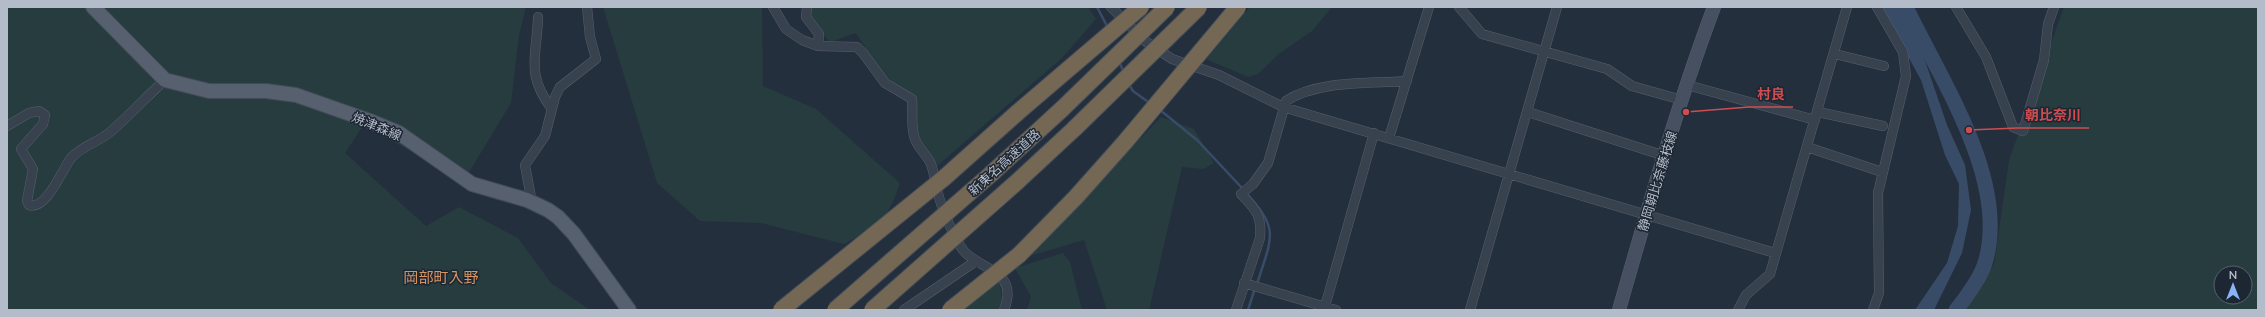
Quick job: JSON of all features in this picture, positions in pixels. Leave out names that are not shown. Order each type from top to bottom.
[{"type":"highway","points":[[781,310],[944,178],[1017,113],[1141,7]]},
{"type":"highway","name":"新東名高速道路","points":[[835,310],[991,174],[1062,109],[1167,7]]},
{"type":"highway","name":"新東名高速道路","points":[[872,310],[1018,181],[1074,129],[1199,7]]},
{"type":"highway","points":[[950,310],[1019,256],[1076,197],[1125,142],[1238,7]]},
{"type":"main road","points":[[93,7],[165,80]]},
{"type":"main road","name":"静岡朝比奈藤枝線","points":[[1619,310],[1682,100],[1714,7]]},
{"type":"main road","name":"焼津森線","points":[[165,80],[209,91],[266,91],[296,95],[370,121],[398,133],[472,184],[532,203],[558,217],[574,234],[629,310]]},
{"type":"street","points":[[532,203],[525,173],[525,165],[545,136],[552,109],[560,87],[596,59],[590,37],[588,7]]},
{"type":"street","points":[[773,7],[786,29],[802,40],[818,46],[857,47],[885,83],[912,99],[914,136],[930,162],[939,199],[962,248],[969,258],[988,266],[1000,276],[1005,284],[1007,302],[1004,310]]},
{"type":"street","points":[[807,7],[806,17],[820,34],[818,46]]},
{"type":"street","points":[[1112,7],[1145,41],[1172,59],[1219,75],[1283,107],[1647,213],[1775,252]]},
{"type":"street","points":[[1389,138],[1429,7]]},
{"type":"street","points":[[1459,7],[1482,34],[1544,50],[1607,69],[1632,86],[1644,91],[1682,100]]},
{"type":"street","points":[[1470,310],[1557,7]]},
{"type":"street","points":[[1738,310],[1746,295],[1770,274],[1775,252],[1835,54],[1847,7]]},
{"type":"street","points":[[1873,310],[1879,293],[1877,207],[1882,172],[1904,84],[1906,63],[1904,52],[1877,7]]},
{"type":"street","points":[[1956,7],[1986,57],[2013,127],[2023,131],[2044,60],[2048,24],[2054,7]]},
{"type":"street","points":[[538,17],[538,39],[533,55],[534,70],[537,86],[552,109]]},
{"type":"street","points":[[1835,54],[1884,66]]},
{"type":"street","points":[[7,126],[29,113],[39,111],[45,115],[42,124],[21,150],[33,169],[28,201],[29,205],[33,207],[40,204],[47,197],[74,155],[110,132],[165,80]]},
{"type":"street","points":[[1236,310],[1260,238],[1261,228],[1260,219],[1256,210],[1241,194],[1253,184],[1268,163],[1283,107],[1286,101],[1299,92],[1320,87],[1407,81]]},
{"type":"street","points":[[1687,85],[1816,116],[1883,126]]},
{"type":"street","points":[[1528,112],[1665,156]]},
{"type":"street","points":[[1324,308],[1374,133]]},
{"type":"street","points":[[1807,147],[1882,172]]},
{"type":"street","points":[[904,310],[976,261]]},
{"type":"street","points":[[1244,283],[1324,308],[1336,310]]},
{"type":"green space","points":[[7,7],[526,7],[519,35],[511,103],[465,179],[363,126],[345,153],[426,226],[459,207],[518,238],[551,283],[590,310],[7,310]]},
{"type":"green space","points":[[603,7],[762,7],[763,86],[816,109],[900,183],[886,215],[874,227],[844,244],[761,223],[700,221],[657,183]]},
{"type":"green space","points":[[802,7],[1088,7],[1096,19],[1062,58],[937,166],[918,136],[916,99],[883,75],[856,33],[830,42],[802,12]]},
{"type":"green space","points":[[1250,7],[1332,7],[1312,31],[1280,53],[1258,74],[1248,77],[1206,59]]},
{"type":"green space","points":[[2064,7],[2258,7],[2258,310],[1959,310],[1994,265],[2009,160]]},
{"type":"green space","points":[[1161,117],[1194,129],[1214,163],[1204,169],[1182,167],[1149,310],[1107,310],[1084,240],[1026,257]]},
{"type":"green space","points":[[1063,253],[1070,262],[1082,310],[1027,310],[1031,297],[1015,268]]},
{"type":"green space","points":[[999,278],[1003,304],[1001,310],[958,310]]},
{"type":"water","points":[[1881,7],[1899,7],[1920,46],[1947,125],[1965,165],[1971,210],[1962,253],[1934,310],[1915,310],[1947,263],[1958,226],[1959,184],[1945,155],[1921,80]]},
{"type":"waterway","points":[[1097,7],[1108,28]]},
{"type":"waterway","points":[[1906,7],[1953,98],[1968,131],[1980,165],[1988,199],[1990,231],[1985,263],[1968,294],[1956,310]]},
{"type":"waterway","points":[[1119,61],[1124,73]]},
{"type":"waterway","points":[[1128,83],[1133,91],[1151,104]]},
{"type":"waterway","points":[[1160,110],[1197,140],[1243,189]]},
{"type":"waterway","points":[[1246,193],[1257,205],[1269,226],[1269,245],[1257,284]]},
{"type":"waterway","points":[[1248,310],[1255,288]]},
{"type":"place","name":"村良","points":[[1686,112]]},
{"type":"place","name":"朝比奈川","points":[[1969,130]]},
{"type":"district","name":"岡部町入野","points":[[441,278]]}]
